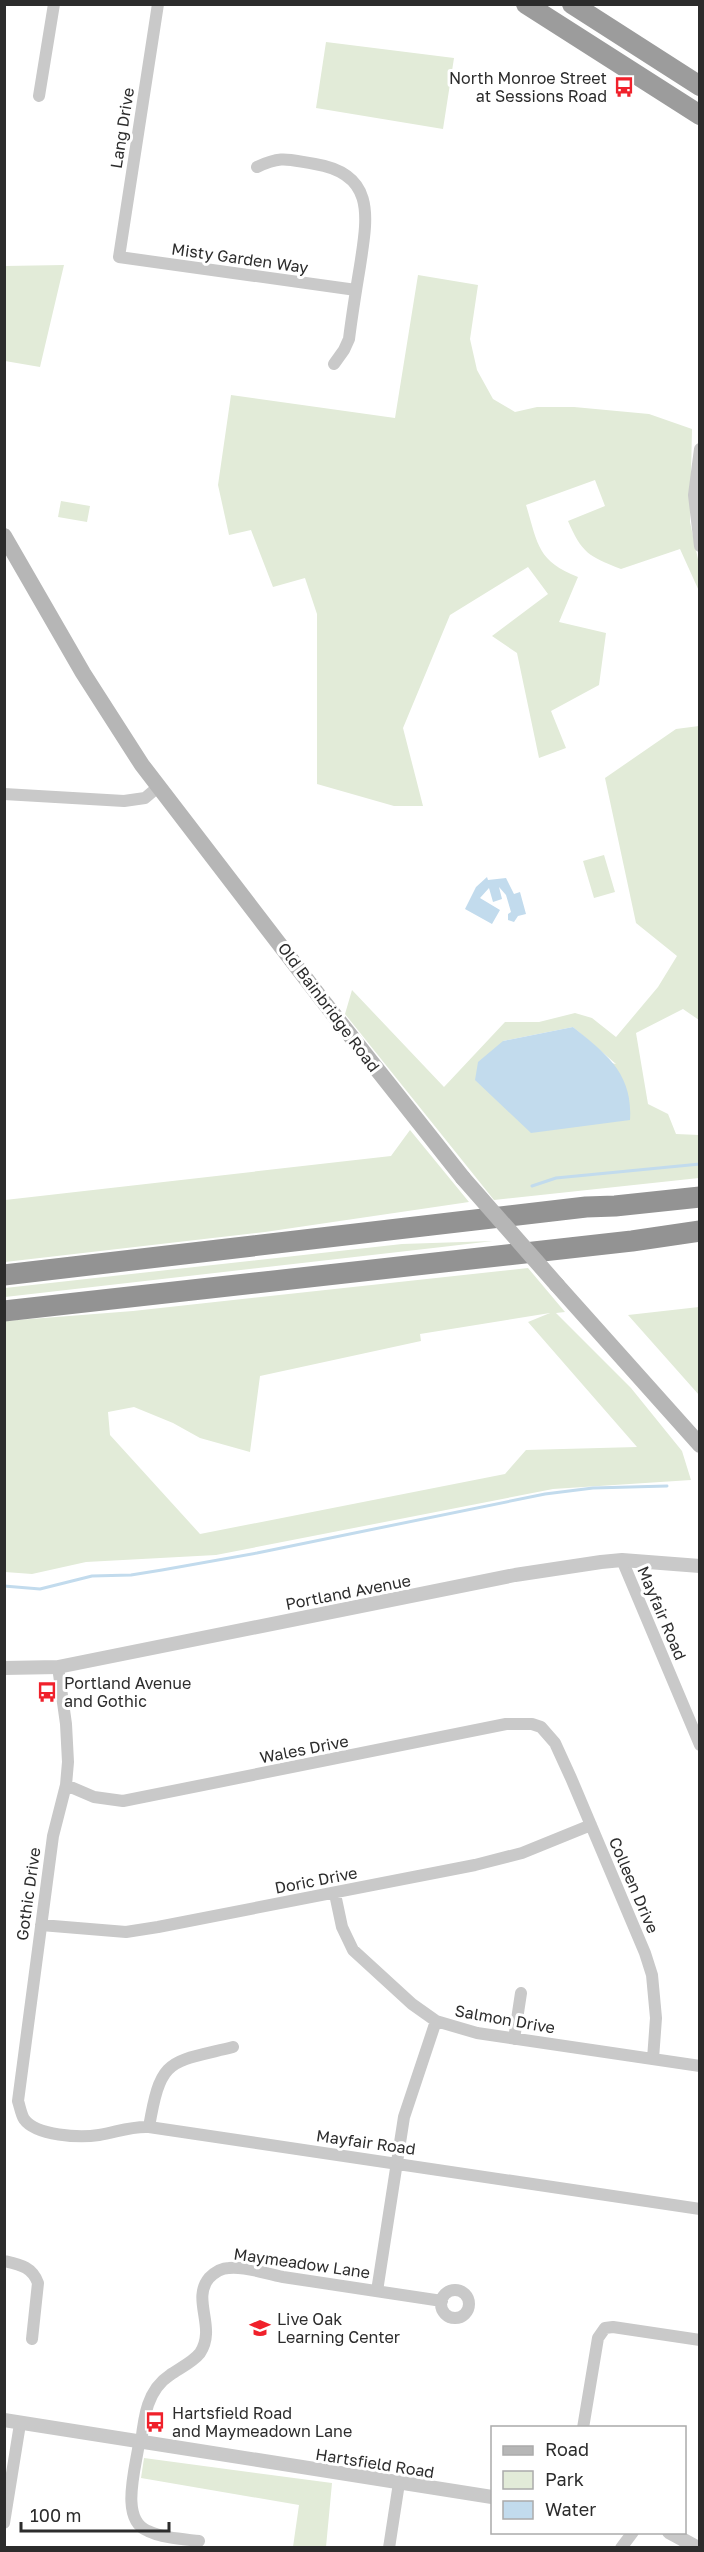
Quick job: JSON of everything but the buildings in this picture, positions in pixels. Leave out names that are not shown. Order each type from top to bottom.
[{"type":"highway","points":[[572,4],[699,86]]},
{"type":"highway","points":[[531,6],[699,115]]},
{"type":"highway","points":[[586,1206],[614,1195],[699,1185]]},
{"type":"highway","points":[[4,1275],[586,1206],[615,1206],[699,1197]]},
{"type":"highway","points":[[4,1311],[621,1243],[699,1231]]},
{"type":"main road","name":"Old Bainbridge Road","points":[[4,536],[110,716],[158,787],[463,1178],[699,1445]]},
{"type":"street","points":[[39,96],[54,4]]},
{"type":"street","name":"Lang Drive","points":[[119,258],[158,4]]},
{"type":"street","points":[[257,167],[277,158],[327,166],[338,170],[355,185],[361,194],[367,213],[349,339],[334,364]]},
{"type":"street","name":"Misty Garden Way","points":[[119,258],[356,290]]},
{"type":"street","points":[[699,449],[694,495],[699,546]]},
{"type":"street","points":[[4,794],[124,801],[145,798],[158,787]]},
{"type":"street","name":"Portland Avenue","points":[[4,1668],[58,1666],[515,1575],[622,1560],[699,1566]]},
{"type":"street","name":"Mayfair Road","points":[[622,1560],[699,1745]]},
{"type":"street","name":"Gothic Drive","points":[[30,2125],[24,2118],[18,2101],[53,1836],[66,1785],[68,1762],[66,1724],[58,1666]]},
{"type":"street","name":"Wales Drive","points":[[66,1785],[94,1797],[123,1801],[506,1724],[532,1724],[548,1733]]},
{"type":"street","name":"Colleen Drive","points":[[548,1733],[555,1743],[591,1825],[652,1974],[656,2018],[653,2059]]},
{"type":"street","name":"Doric Drive","points":[[41,1924],[126,1932],[335,1894],[475,1865],[513,1855],[591,1825]]},
{"type":"street","name":"Salmon Drive","points":[[335,1894],[342,1927],[353,1950],[412,2004],[436,2021],[459,2030],[699,2066]]},
{"type":"street","points":[[514,2039],[521,1993]]},
{"type":"street","points":[[377,2291],[404,2117],[436,2021]]},
{"type":"street","points":[[149,2127],[155,2092],[165,2071],[186,2058],[233,2047]]},
{"type":"street","name":"Mayfair Road","points":[[30,2125],[45,2132],[86,2136],[101,2135],[136,2126],[149,2127],[699,2209]]},
{"type":"street","points":[[4,2261],[27,2268],[38,2283],[32,2339]]},
{"type":"street","name":"Maymeadow Lane","points":[[199,2541],[149,2532],[136,2523],[131,2504],[145,2414],[151,2395],[167,2377],[198,2355],[204,2346],[207,2324],[203,2291],[208,2280],[215,2273],[226,2268],[237,2268],[442,2301]]},
{"type":"street","points":[[583,2426],[597,2345],[600,2334],[606,2328],[613,2327],[699,2340]]},
{"type":"street","name":"Hartsfield Road","points":[[4,2420],[491,2497]]},
{"type":"street","points":[[4,2523],[20,2424]]},
{"type":"street","points":[[389,2547],[399,2483]]},
{"type":"street","points":[[621,2547],[631,2534]]},
{"type":"street","points":[[673,2534],[698,2547]]},
{"type":"green space","points":[[326,42],[454,58],[443,129],[316,108]]},
{"type":"green space","points":[[64,265],[40,367],[5,361],[5,266]]},
{"type":"green space","points":[[418,275],[478,285],[470,339],[477,370],[493,399],[515,412],[537,407],[574,407],[649,414],[692,429],[690,522],[699,564],[699,591],[680,549],[621,569],[593,557],[582,547],[568,521],[605,506],[595,480],[526,505],[541,550],[554,564],[578,577],[559,622],[606,633],[599,685],[551,711],[566,748],[539,758],[517,653],[492,636],[548,594],[528,567],[450,615],[403,728],[423,806],[394,806],[317,784],[317,614],[305,578],[273,587],[251,530],[229,535],[218,485],[231,395],[395,418]]},
{"type":"green space","points":[[61,501],[90,506],[87,522],[58,517]]},
{"type":"green space","points":[[699,726],[699,1020],[683,1009],[636,1033],[648,1104],[668,1114],[676,1134],[699,1135],[699,1178],[494,1200],[345,1014],[352,990],[444,1087],[505,1022],[539,1022],[575,1013],[592,1018],[616,1037],[658,987],[677,956],[636,923],[605,778],[676,729]],"holes":[[[573,1027],[616,1064],[503,1041]]]},
{"type":"green space","points":[[604,855],[615,892],[594,898],[583,861]]},
{"type":"green space","points":[[410,1130],[469,1202],[265,1232],[5,1262],[5,1200],[391,1156]]},
{"type":"green space","points":[[493,1241],[5,1297],[5,1288],[402,1244]]},
{"type":"green space","points":[[528,1268],[565,1312],[556,1313],[631,1388],[682,1451],[691,1480],[553,1489],[216,1555],[86,1562],[32,1574],[5,1572],[5,1321],[133,1311]],"holes":[[[550,1313],[528,1322],[637,1447],[526,1450],[505,1474],[200,1534],[110,1435],[108,1412],[134,1407],[173,1423],[200,1438],[250,1452],[260,1376],[421,1341],[420,1334]]]},
{"type":"green space","points":[[700,1307],[699,1395],[628,1315]]},
{"type":"green space","points":[[144,2458],[332,2483],[326,2547],[293,2547],[299,2505],[141,2478]]},
{"type":"water","points":[[487,877],[488,880],[506,878],[514,894],[520,892],[526,914],[518,916],[514,922],[508,920],[508,914],[511,912],[506,895],[499,887],[502,899],[493,902],[489,888],[480,898],[500,910],[492,924],[465,909],[476,887]]},
{"type":"water","points":[[573,1027],[606,1056],[622,1077],[630,1104],[630,1120],[531,1133],[475,1080],[478,1062],[503,1041]]},
{"type":"waterway","points":[[532,1186],[556,1178],[700,1164]]},
{"type":"waterway","points":[[4,1586],[40,1589],[92,1576],[131,1575],[162,1570],[257,1553],[545,1494],[593,1488],[667,1486]]},
{"type":"place","name":"North Monroe Street at Sessions Road","points":[[624,87]]},
{"type":"place","name":"Portland Avenue and Gothic","points":[[47,1692]]},
{"type":"place","name":"Live Oak Learning Center","points":[[260,2328]]},
{"type":"place","name":"Hartsfield Road and Maymeadown Lane","points":[[155,2422]]}]
